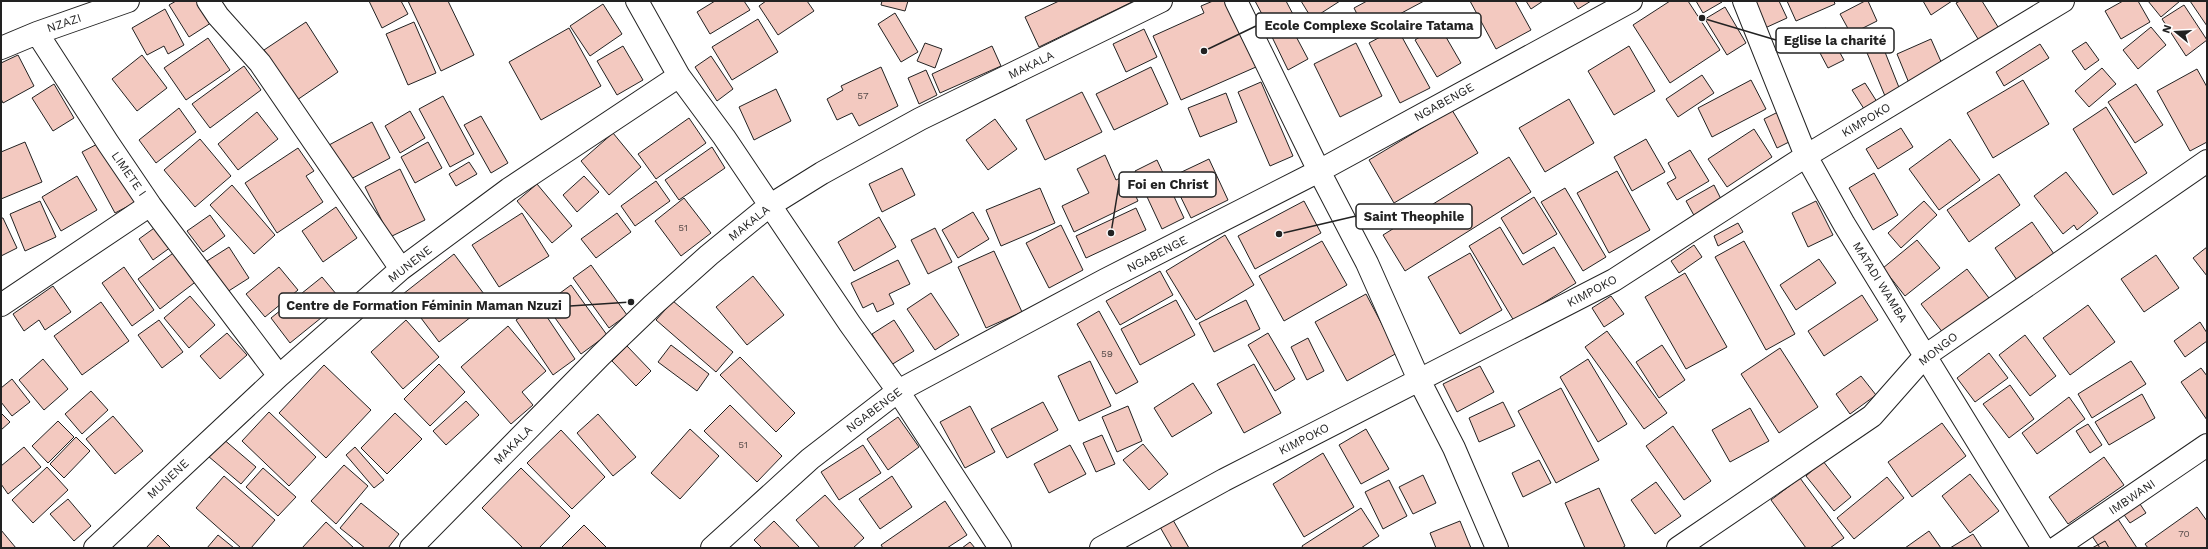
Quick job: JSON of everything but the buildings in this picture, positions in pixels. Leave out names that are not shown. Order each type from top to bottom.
[{"type":"street","name":"NZAZI","points":[[1,48],[37,33],[128,1]]},
{"type":"street","points":[[208,1],[218,16],[260,63],[401,269]]},
{"type":"street","points":[[637,1],[679,76],[898,391],[1000,548]]},
{"type":"street","name":"MAKALA","points":[[411,548],[647,311],[709,255],[769,206],[822,173],[920,119],[1161,1]]},
{"type":"street","points":[[1236,1],[1319,171],[1367,263],[1419,380],[1454,448],[1497,548]]},
{"type":"street","name":"NGABENGE","points":[[712,548],[810,459],[898,391],[1105,280],[1319,171],[1631,1]]},
{"type":"street","name":"MATADI WAMBA","points":[[1744,1],[1806,156],[1844,224],[2044,548]]},
{"type":"street","name":"KIMPOKO","points":[[1101,548],[1224,480],[1614,280],[1806,156],[2063,1]]},
{"type":"street","name":"LIMETE I","points":[[1,305],[150,205],[37,33]]},
{"type":"street","name":"MUNENE","points":[[95,548],[279,376],[401,269],[509,189],[679,76]]},
{"type":"street","name":"MONGO","points":[[1678,548],[1872,416],[1925,356],[2207,161]]},
{"type":"street","points":[[150,205],[279,376]]},
{"type":"street","name":"IMBWANI","points":[[2056,548],[2207,445]]},
{"type":"place","name":"Eglise la charité","points":[[1702,18]]},
{"type":"place","name":"Ecole Complexe Scolaire Tatama","points":[[1204,51]]},
{"type":"place","name":"Foi en Christ","points":[[1111,233]]},
{"type":"place","name":"Saint Theophile","points":[[1279,234]]},
{"type":"place","name":"Centre de Formation Féminin Maman Nzuzi","points":[[631,302]]}]
